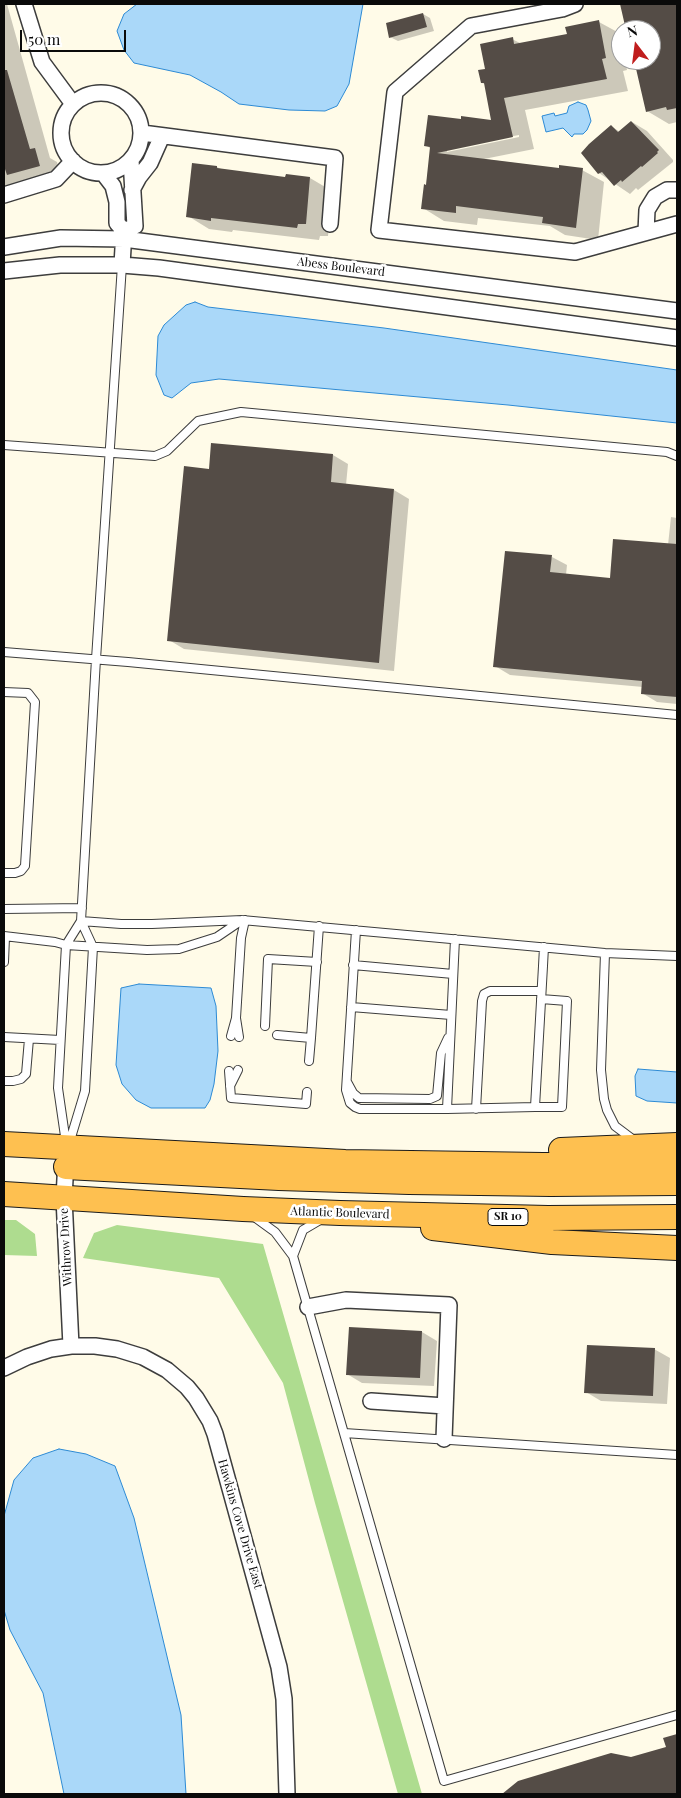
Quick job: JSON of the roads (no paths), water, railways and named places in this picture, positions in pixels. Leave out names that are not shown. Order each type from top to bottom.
[{"type":"highway","points":[[4,1144],[66,1158],[279,1178],[552,1184],[677,1183]]},
{"type":"highway","points":[[345,1162],[640,1145],[677,1145]]},
{"type":"highway","points":[[66,1158],[543,1165],[677,1164]]},
{"type":"highway","name":"Atlantic Boulevard","points":[[4,1194],[340,1213],[548,1218],[677,1218]]},
{"type":"highway","points":[[340,1213],[448,1231],[552,1242],[672,1250]]},
{"type":"street","points":[[24,4],[42,62],[73,104]]},
{"type":"street","points":[[574,4],[562,9],[471,26],[395,92],[379,230],[575,252],[677,224]]},
{"type":"street","points":[[106,92],[127,102],[135,111],[142,133],[138,148],[131,160],[114,171],[103,173],[92,172],[82,168],[73,161],[65,151],[62,139],[62,126],[65,114],[82,97],[106,92]]},
{"type":"street","points":[[142,133],[335,158],[330,224]]},
{"type":"street","points":[[132,190],[150,163],[162,136]]},
{"type":"street","points":[[124,235],[134,226],[131,160]]},
{"type":"street","points":[[4,195],[56,179],[73,161]]},
{"type":"street","points":[[103,173],[112,186],[117,202],[117,223],[124,235],[122,266]]},
{"type":"street","points":[[646,232],[647,210],[655,197],[667,190],[677,190]]},
{"type":"street","name":"Abess Boulevard","points":[[4,247],[61,238],[124,235],[677,311]]},
{"type":"street","name":"Abess Boulevard","points":[[4,271],[60,265],[122,266],[168,270],[677,338]]},
{"type":"street","name":"Withrow Drive","points":[[66,1158],[64,1198],[70,1346]]},
{"type":"street","points":[[308,1307],[346,1300],[449,1305],[444,1439]]},
{"type":"street","name":"Hawkins Cove Drive East","points":[[4,1368],[26,1357],[51,1349],[70,1346],[117,1348],[155,1362],[187,1387],[196,1398],[210,1421],[215,1434],[279,1667],[284,1699],[287,1794]]},
{"type":"street","points":[[371,1401],[445,1406]]},
{"type":"lane","points":[[66,1158],[85,1091],[92,947],[81,921],[122,266]]},
{"type":"lane","points":[[4,446],[155,456],[167,450],[198,421],[241,412],[667,452],[677,456]]},
{"type":"lane","points":[[4,652],[96,659],[677,715]]},
{"type":"lane","points":[[4,692],[28,693],[35,702],[25,866],[21,871],[4,873]]},
{"type":"lane","points":[[4,909],[82,908]]},
{"type":"lane","points":[[81,921],[152,924],[243,920],[606,953],[677,956]]},
{"type":"lane","points":[[4,962],[4,937],[92,947],[147,950],[179,949],[217,937],[243,920]]},
{"type":"lane","points":[[235,1036],[243,920]]},
{"type":"lane","points":[[66,1158],[58,1088],[66,945],[81,921]]},
{"type":"lane","points":[[309,1061],[318,926]]},
{"type":"lane","points":[[356,930],[346,1082],[350,1103],[355,1108],[446,1110],[562,1107],[567,1001],[541,995],[490,990],[484,994],[482,1001],[476,1108]]},
{"type":"lane","points":[[446,1110],[455,939]]},
{"type":"lane","points":[[534,1107],[544,947]]},
{"type":"lane","points":[[606,953],[601,1070],[604,1099],[614,1126],[640,1145]]},
{"type":"lane","points":[[265,1026],[268,959],[316,962]]},
{"type":"lane","points":[[353,965],[453,974]]},
{"type":"lane","points":[[351,1007],[451,1015]]},
{"type":"lane","points":[[346,1082],[353,1093],[359,1098],[430,1099],[436,1096],[441,1053],[450,1032]]},
{"type":"lane","points":[[278,1035],[311,1038]]},
{"type":"lane","points":[[4,1037],[60,1040]]},
{"type":"lane","points":[[4,1081],[21,1079],[26,1074],[28,1039]]},
{"type":"lane","points":[[230,1086],[238,1070]]},
{"type":"lane","points":[[229,1071],[231,1098],[306,1104],[307,1092]]},
{"type":"lane","points":[[243,1209],[275,1232],[293,1256],[444,1781],[677,1715]]},
{"type":"lane","points":[[293,1256],[303,1230],[315,1222],[340,1213]]},
{"type":"lane","points":[[344,1433],[677,1455]]},
{"type":"water","points":[[137,4],[363,4],[349,84],[337,106],[325,111],[289,110],[239,104],[190,75],[134,63],[124,50],[117,31],[124,14]]},
{"type":"water","points":[[578,102],[586,105],[591,121],[583,134],[574,134],[572,137],[563,128],[546,132],[542,116],[554,113],[555,116],[567,113],[569,106]]},
{"type":"water","points":[[195,302],[208,307],[384,328],[677,370],[677,423],[508,405],[219,379],[191,383],[172,398],[164,395],[156,375],[158,336],[164,325],[186,305]]},
{"type":"water","points":[[139,984],[211,988],[216,1006],[218,1051],[214,1084],[210,1100],[205,1108],[151,1108],[136,1100],[122,1084],[116,1065],[121,988]]},
{"type":"water","points":[[638,1069],[677,1072],[677,1103],[647,1101],[636,1096],[635,1076]]},
{"type":"water","points":[[59,1449],[86,1454],[115,1466],[134,1518],[181,1715],[186,1794],[64,1794],[43,1693],[10,1630],[4,1610],[4,1516],[14,1480],[33,1458]]}]
